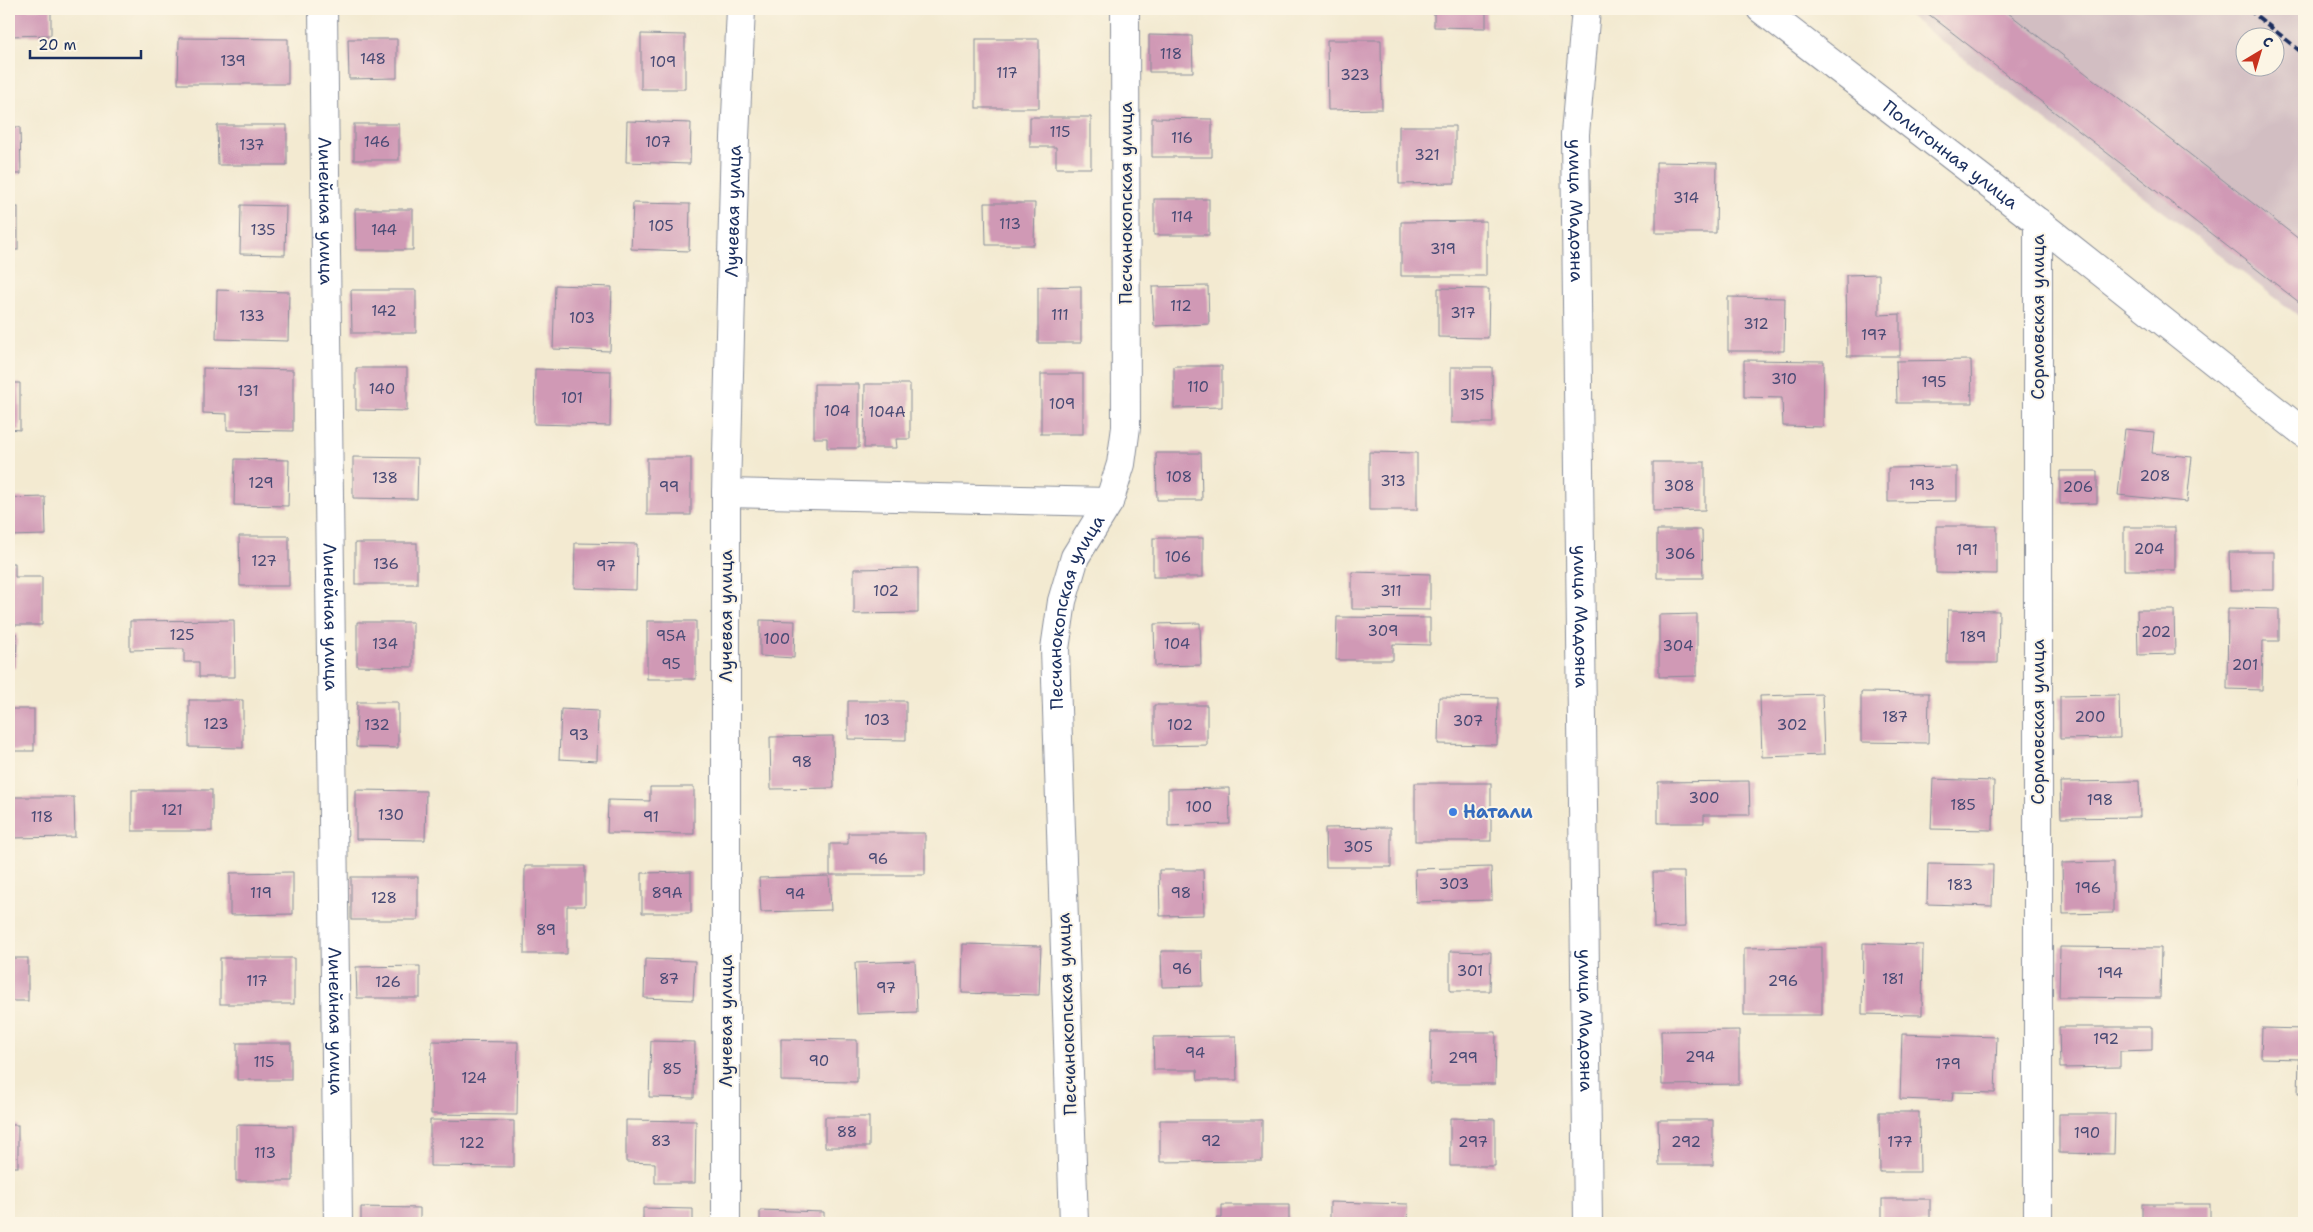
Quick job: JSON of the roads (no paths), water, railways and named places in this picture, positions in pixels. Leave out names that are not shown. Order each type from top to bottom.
[{"type":"street","name":"Линейная улица","points":[[323,9],[338,1223]]},
{"type":"street","name":"Лучевая улица","points":[[726,1223],[726,493],[735,138],[741,9]]},
{"type":"street","name":"Песчанокопская улица","points":[[1074,1223],[1055,649],[1062,601],[1075,557],[1109,502],[1121,464],[1126,427],[1125,9]]},
{"type":"street","name":"улица Мадояна","points":[[1586,9],[1575,134],[1588,1223]]},
{"type":"street","name":"Полигонная улица","points":[[1761,9],[2038,222],[2304,433]]},
{"type":"street","name":"Сормовская улица","points":[[2038,222],[2038,1223]]},
{"type":"street","points":[[726,493],[1109,502]]},
{"type":"railway","points":[[2248,9],[2304,54]]},
{"type":"place","name":"Натали","points":[[1453,812]]}]
